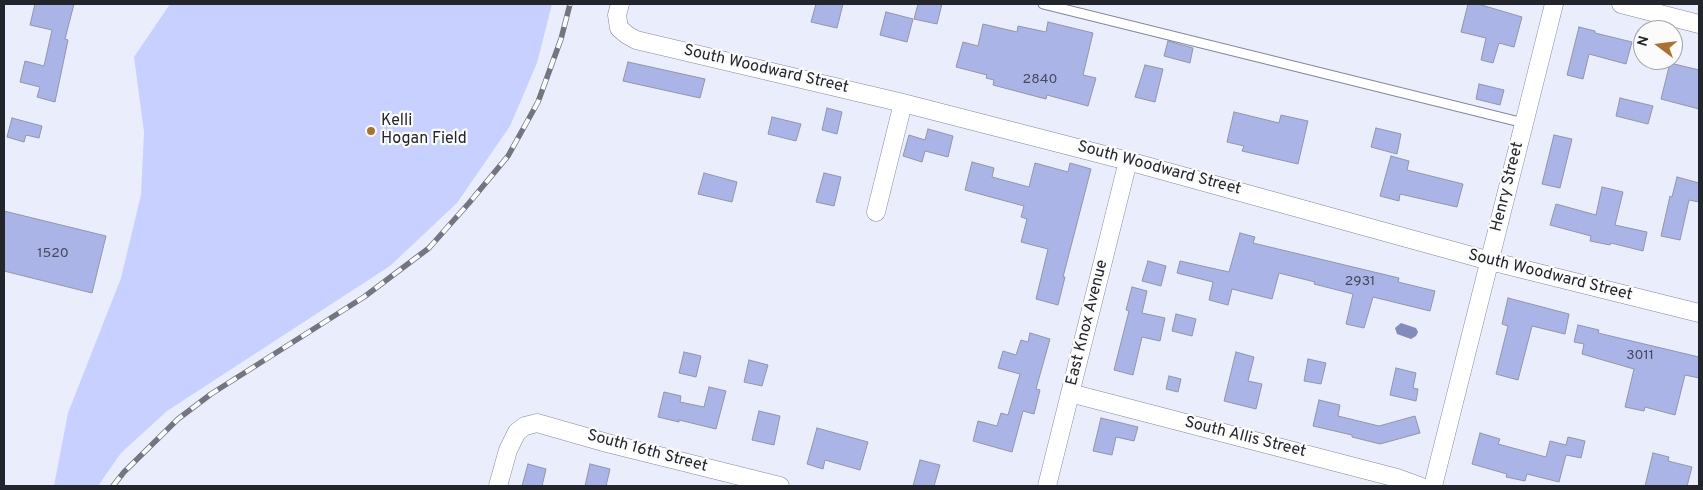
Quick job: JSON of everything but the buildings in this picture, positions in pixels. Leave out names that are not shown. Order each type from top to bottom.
[{"type":"street","name":"South Woodward Street","points":[[620,4],[617,15],[619,28],[636,40],[903,103],[1128,160],[1490,261],[1699,314]]},
{"type":"street","name":"Henry Street","points":[[1433,486],[1554,4]]},
{"type":"street","points":[[1621,4],[1699,24]]},
{"type":"street","points":[[876,212],[903,103]]},
{"type":"street","name":"East Knox Avenue","points":[[1047,486],[1128,160]]},
{"type":"street","name":"South Allis Street","points":[[1070,393],[1397,478],[1419,486]]},
{"type":"street","name":"South 16th Street","points":[[498,486],[508,450],[517,432],[525,426],[537,422],[608,443],[780,486]]},
{"type":"lane","points":[[1043,4],[1524,123]]},
{"type":"shaded area","points":[[170,4],[552,4],[537,63],[510,126],[457,203],[390,266],[167,411],[121,453],[98,486],[54,486],[68,413],[121,278],[141,195],[144,132],[134,57]]},
{"type":"shaded area","points":[[1401,323],[1416,328],[1418,332],[1416,336],[1411,339],[1397,334],[1395,328]]},
{"type":"railway","points":[[113,486],[124,472],[178,419],[211,394],[364,297],[429,248],[508,156],[538,102],[561,39],[570,4]]},
{"type":"place","name":"Kelli Hogan Field","points":[[371,131]]}]
